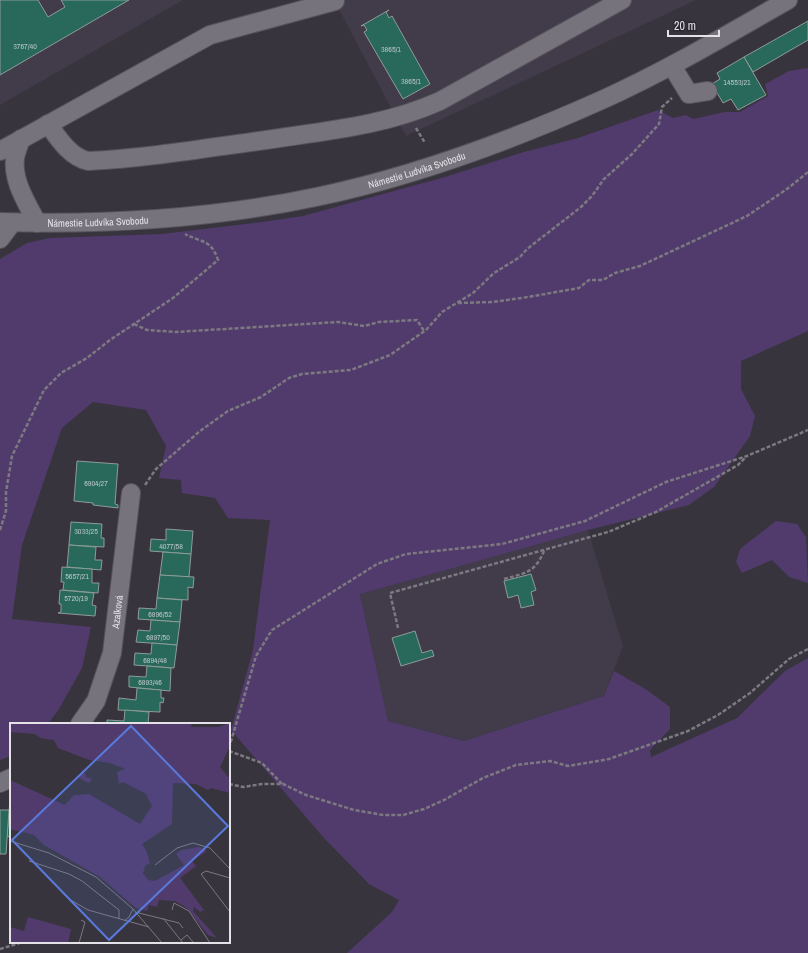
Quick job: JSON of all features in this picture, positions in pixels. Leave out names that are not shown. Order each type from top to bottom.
[{"type":"street","points":[[48,124],[70,150],[79,158],[88,161],[193,150],[358,126],[408,114],[440,101],[622,0]]},
{"type":"street","name":"Námestie Ludvíka Svobodu","points":[[0,238],[6,223],[156,220],[262,207],[332,193],[376,182],[482,148],[604,99],[672,66],[788,0]]},
{"type":"street","points":[[0,151],[210,35],[335,1]]},
{"type":"street","points":[[672,66],[689,94],[708,91]]},
{"type":"street","points":[[21,139],[15,158],[16,175],[21,191],[37,223]]},
{"type":"street","name":"Azalková","points":[[81,723],[96,701],[112,653],[131,493]]},
{"type":"street","points":[[0,783],[10,778]]},
{"type":"path","points":[[131,493],[144,486],[156,469],[200,431],[228,411],[261,397],[289,378],[302,374],[336,372],[362,367],[390,355],[424,332],[432,325],[442,312],[473,293],[494,273],[520,257],[526,249],[581,207],[592,196],[604,180],[632,154],[659,124],[662,107]]},
{"type":"path","points":[[456,303],[493,302],[528,297],[579,288],[589,280],[603,280],[615,273],[640,266],[747,216],[787,189],[808,172]]},
{"type":"path","points":[[0,530],[6,511],[6,492],[12,456],[44,390],[60,373],[87,358],[173,298],[218,260],[215,251],[207,242],[180,231]]},
{"type":"path","points":[[134,324],[147,330],[176,332],[338,322],[364,326],[379,322],[408,319],[417,320],[424,332]]},
{"type":"path","points":[[230,747],[256,656],[272,630],[377,564],[406,554],[502,544],[585,521],[666,482],[747,456],[808,430]]},
{"type":"path","points":[[398,628],[390,593],[608,532],[656,512],[738,465],[747,456]]},
{"type":"path","points":[[504,579],[530,572],[541,558],[544,550]]},
{"type":"path","points":[[230,750],[262,764],[283,784],[312,797],[367,813],[403,815],[424,809],[444,800],[483,778],[516,765],[550,761],[568,766],[609,759],[688,731],[718,715],[750,693],[784,663],[808,649]]},
{"type":"path","points":[[230,784],[243,786],[283,784]]},
{"type":"path","points":[[0,949],[20,943]]},
{"type":"shaded area","points":[[0,0],[183,0],[0,105]]},
{"type":"shaded area","points":[[334,0],[696,0],[406,136]]},
{"type":"shaded area","points":[[808,68],[808,331],[741,361],[741,389],[755,416],[750,436],[714,487],[689,505],[588,530],[360,594],[388,721],[464,741],[604,696],[614,671],[647,690],[670,707],[670,729],[650,750],[651,757],[737,718],[785,671],[808,658],[808,953],[347,953],[392,912],[399,900],[369,884],[324,838],[231,730],[253,650],[270,520],[228,518],[215,498],[182,493],[181,480],[159,478],[166,446],[146,410],[93,402],[62,428],[22,545],[12,619],[91,627],[82,668],[59,709],[49,723],[10,723],[10,756],[0,760],[0,259],[27,243],[50,238],[162,234],[303,216],[445,177],[524,152],[578,138],[658,110],[673,118],[686,115],[693,119],[725,112],[740,112],[768,96],[765,84],[789,71]]},
{"type":"shaded area","points":[[776,521],[797,524],[806,537],[808,583],[789,577],[772,560],[742,573],[736,562],[740,549]]},
{"type":"shaded area","points":[[588,530],[623,646],[604,696],[464,741],[388,721],[360,593]]},
{"type":"building","points":[[0,0],[38,0],[48,17],[65,7],[61,0],[129,0],[0,75]]},
{"type":"building","points":[[389,10],[386,12],[389,18],[392,16],[430,84],[403,99],[364,32],[367,30],[364,25],[361,26]]},
{"type":"building","points":[[808,21],[808,40],[753,72],[744,57]]},
{"type":"building","points":[[744,57],[766,95],[738,110],[731,99],[723,103],[712,84],[720,79],[717,73]]},
{"type":"building","points":[[77,461],[118,464],[115,504],[118,505],[118,508],[74,501]]},
{"type":"building","points":[[71,522],[102,524],[101,538],[104,538],[104,547],[69,545]]},
{"type":"building","points":[[166,529],[193,531],[191,554],[150,551],[151,539],[166,540]]},
{"type":"building","points":[[69,545],[96,547],[95,560],[102,560],[101,570],[67,567]]},
{"type":"building","points":[[163,552],[191,554],[189,577],[160,575]]},
{"type":"building","points":[[62,567],[92,569],[92,583],[99,583],[98,593],[63,590],[64,582],[61,582]]},
{"type":"building","points":[[531,574],[536,590],[531,592],[534,605],[521,608],[518,595],[508,598],[504,581]]},
{"type":"building","points":[[160,575],[194,577],[193,588],[188,587],[188,600],[157,598]]},
{"type":"building","points":[[60,590],[94,593],[92,605],[96,606],[95,616],[58,613],[61,612],[61,604],[59,604]]},
{"type":"building","points":[[157,598],[182,600],[180,622],[138,619],[139,608],[156,609]]},
{"type":"building","points":[[151,620],[180,622],[177,645],[136,642],[138,630],[150,631]]},
{"type":"building","points":[[415,631],[422,653],[432,650],[434,656],[401,666],[392,638]]},
{"type":"building","points":[[152,643],[177,645],[174,668],[134,665],[135,653],[151,654]]},
{"type":"building","points":[[147,666],[171,668],[170,691],[129,687],[129,676],[146,677]]},
{"type":"building","points":[[137,688],[161,690],[161,698],[164,698],[163,703],[160,702],[160,712],[118,710],[119,698],[136,700]]},
{"type":"building","points":[[125,710],[149,712],[148,723],[107,723],[107,720],[124,721]]},
{"type":"building","points":[[10,800],[10,837],[7,836]]},
{"type":"building","points":[[0,810],[9,810],[6,854],[0,854]]}]
